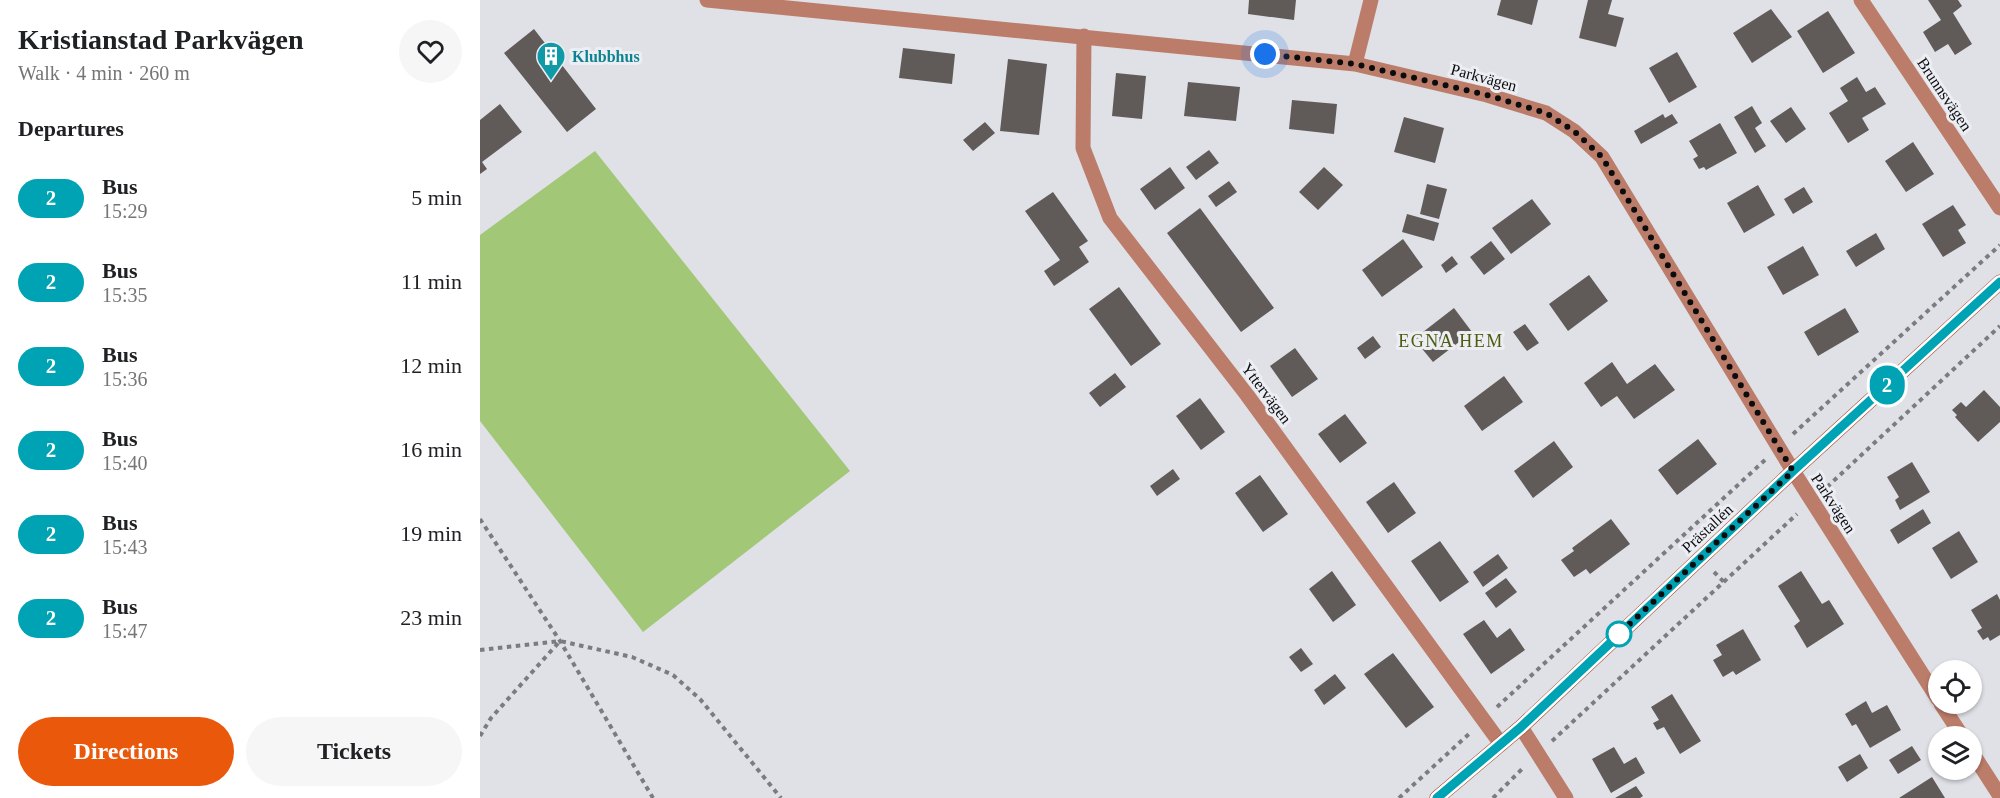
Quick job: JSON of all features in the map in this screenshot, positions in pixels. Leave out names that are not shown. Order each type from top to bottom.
[{"type":"street","name":"Parkvägen","points":[[707,0],[1355,64],[1497,98],[1546,113],[1574,131],[1602,157],[1778,448],[1928,683]]},
{"type":"street","points":[[1355,64],[1371,0]]},
{"type":"street","name":"Brunnsvägen","points":[[1860,0],[2000,208]]},
{"type":"street","name":"Yttervägen","points":[[1084,36],[1083,148],[1110,218],[1247,395],[1501,744]]},
{"type":"street","name":"Prästallén","points":[[1437,798],[1521,727],[1793,471],[2000,282]]},
{"type":"street","points":[[1521,727],[1566,798]]},
{"type":"street","points":[[1982,768],[2000,796]]},
{"type":"path","points":[[1399,798],[2000,244]]},
{"type":"path","points":[[1493,798],[2000,326]]},
{"type":"path","points":[[480,519],[560,641],[653,798]]},
{"type":"path","points":[[1713,571],[1724,582]]},
{"type":"path","points":[[480,736],[491,718],[560,641]]},
{"type":"path","points":[[480,650],[560,641],[632,657],[673,675],[700,699],[781,798]]},
{"type":"green space","points":[[595,151],[850,471],[643,632],[480,421],[480,235]]},
{"type":"building","points":[[1249,0],[1296,0],[1294,20],[1248,14]]},
{"type":"building","points":[[1501,0],[1538,0],[1532,25],[1497,15]]},
{"type":"building","points":[[1588,0],[1612,0],[1608,14],[1624,18],[1616,47],[1579,38]]},
{"type":"building","points":[[1928,0],[1958,0],[1962,6],[1953,13],[1972,44],[1955,55],[1948,44],[1935,52],[1923,32],[1941,20]]},
{"type":"building","points":[[1771,9],[1792,37],[1752,63],[1733,33]]},
{"type":"building","points":[[1828,11],[1855,53],[1823,73],[1797,31]]},
{"type":"building","name":"Klubbhus","points":[[534,29],[596,109],[567,132],[504,53]]},
{"type":"building","points":[[903,48],[955,54],[952,84],[899,78]]},
{"type":"building","points":[[1677,52],[1697,87],[1669,103],[1649,68]]},
{"type":"building","points":[[1008,59],[1047,64],[1039,135],[1000,131]]},
{"type":"building","points":[[1116,73],[1146,76],[1142,119],[1112,116]]},
{"type":"building","points":[[1857,77],[1866,92],[1875,87],[1886,104],[1862,118],[1869,130],[1848,143],[1829,113],[1848,101],[1840,88]]},
{"type":"building","points":[[1188,82],[1240,87],[1236,121],[1184,116]]},
{"type":"building","points":[[1292,100],[1337,104],[1334,134],[1289,129]]},
{"type":"building","points":[[500,104],[522,132],[482,162],[487,169],[480,174],[480,120]]},
{"type":"building","points":[[1752,106],[1762,123],[1755,128],[1766,146],[1755,153],[1734,117]]},
{"type":"building","points":[[1791,107],[1806,129],[1786,143],[1770,121]]},
{"type":"building","points":[[1663,114],[1665,118],[1672,114],[1678,123],[1641,144],[1634,131]]},
{"type":"building","points":[[1404,117],[1444,128],[1435,163],[1394,152]]},
{"type":"building","points":[[985,122],[995,133],[973,151],[963,140]]},
{"type":"building","points":[[1720,123],[1737,153],[1706,170],[1704,167],[1699,169],[1693,159],[1698,156],[1689,141]]},
{"type":"building","points":[[1913,142],[1934,174],[1906,192],[1885,161]]},
{"type":"building","points":[[1209,150],[1219,163],[1196,180],[1186,167]]},
{"type":"building","points":[[1170,167],[1185,188],[1155,210],[1140,189]]},
{"type":"building","points":[[1324,167],[1343,185],[1318,210],[1299,192]]},
{"type":"building","points":[[1229,181],[1237,192],[1216,207],[1208,196]]},
{"type":"building","points":[[1427,184],[1447,189],[1439,219],[1420,214]]},
{"type":"building","points":[[1758,185],[1775,215],[1744,233],[1727,203]]},
{"type":"building","points":[[1804,187],[1813,202],[1793,214],[1784,199]]},
{"type":"building","points":[[1053,192],[1088,241],[1079,247],[1089,262],[1054,286],[1044,271],[1060,260],[1025,211]]},
{"type":"building","points":[[1532,199],[1551,224],[1511,254],[1492,228]]},
{"type":"building","points":[[1953,205],[1966,225],[1958,230],[1966,243],[1943,257],[1922,224]]},
{"type":"building","points":[[1200,208],[1274,308],[1241,332],[1167,233]]},
{"type":"building","points":[[1407,214],[1439,223],[1434,241],[1402,232]]},
{"type":"building","points":[[1876,233],[1885,249],[1856,267],[1846,251]]},
{"type":"building","points":[[1403,239],[1423,267],[1382,297],[1362,270]]},
{"type":"building","points":[[1491,241],[1505,259],[1484,275],[1470,257]]},
{"type":"building","points":[[1803,246],[1819,275],[1783,295],[1767,267]]},
{"type":"building","points":[[1452,256],[1458,264],[1446,273],[1441,265]]},
{"type":"building","points":[[1589,275],[1608,301],[1568,331],[1549,304]]},
{"type":"building","points":[[1119,287],[1161,344],[1131,366],[1089,309]]},
{"type":"building","points":[[1454,308],[1472,332],[1433,362],[1414,339]]},
{"type":"building","points":[[1845,308],[1859,332],[1818,356],[1804,332]]},
{"type":"building","points":[[1525,324],[1539,343],[1527,351],[1513,332]]},
{"type":"building","points":[[1373,336],[1381,347],[1365,359],[1357,348]]},
{"type":"building","points":[[1295,348],[1318,379],[1292,397],[1270,366]]},
{"type":"building","points":[[1612,362],[1627,384],[1655,364],[1675,390],[1634,419],[1617,396],[1601,407],[1584,383]]},
{"type":"building","points":[[1115,373],[1126,387],[1100,407],[1089,393]]},
{"type":"building","points":[[1504,376],[1523,402],[1482,431],[1464,406]]},
{"type":"building","points":[[1984,390],[2000,407],[2000,422],[1978,442],[1955,417],[1957,415],[1952,410],[1961,402],[1966,407]]},
{"type":"building","points":[[1200,398],[1225,432],[1201,450],[1176,416]]},
{"type":"building","points":[[1345,414],[1367,443],[1340,463],[1318,434]]},
{"type":"building","points":[[1698,439],[1717,464],[1677,495],[1658,470]]},
{"type":"building","points":[[1554,441],[1573,467],[1533,498],[1514,471]]},
{"type":"building","points":[[1912,462],[1930,492],[1900,510],[1895,500],[1899,497],[1887,477]]},
{"type":"building","points":[[1173,469],[1180,479],[1157,496],[1150,486]]},
{"type":"building","points":[[1260,475],[1288,514],[1263,532],[1235,493]]},
{"type":"building","points":[[1394,482],[1416,513],[1388,533],[1366,502]]},
{"type":"building","points":[[1923,509],[1931,523],[1898,544],[1890,530]]},
{"type":"building","points":[[1611,519],[1630,544],[1590,574],[1586,569],[1574,577],[1561,560],[1574,551],[1572,548]]},
{"type":"building","points":[[1959,531],[1978,562],[1951,579],[1932,548]]},
{"type":"building","points":[[1440,541],[1469,582],[1440,602],[1411,561]]},
{"type":"building","points":[[1498,554],[1508,568],[1483,587],[1473,572]]},
{"type":"building","points":[[1332,571],[1356,605],[1333,622],[1309,589]]},
{"type":"building","points":[[1801,571],[1822,604],[1829,600],[1844,624],[1807,648],[1794,626],[1800,621],[1778,586]]},
{"type":"building","points":[[1506,578],[1517,592],[1496,608],[1485,593]]},
{"type":"building","points":[[1997,594],[2000,600],[2000,635],[1990,641],[1988,637],[1983,640],[1977,631],[1982,628],[1971,610]]},
{"type":"building","points":[[1484,620],[1497,638],[1510,628],[1525,650],[1491,674],[1463,634]]},
{"type":"building","points":[[1743,629],[1761,660],[1736,675],[1733,671],[1723,677],[1713,660],[1722,655],[1716,645]]},
{"type":"building","points":[[1301,648],[1313,664],[1301,672],[1289,657]]},
{"type":"building","points":[[1393,653],[1434,707],[1406,728],[1364,674]]},
{"type":"building","points":[[1335,674],[1346,688],[1324,705],[1314,690]]},
{"type":"building","points":[[1672,694],[1701,741],[1680,754],[1664,727],[1657,730],[1653,723],[1659,720],[1651,707]]},
{"type":"building","points":[[1866,701],[1872,713],[1887,705],[1901,730],[1870,748],[1856,724],[1852,726],[1845,714]]},
{"type":"building","points":[[1912,746],[1921,760],[1898,774],[1889,760]]},
{"type":"building","points":[[1614,747],[1624,764],[1636,757],[1645,773],[1611,793],[1592,759]]},
{"type":"building","points":[[1860,754],[1868,768],[1847,782],[1838,767]]},
{"type":"building","points":[[1928,780],[1934,780],[1945,798],[1899,798]]},
{"type":"building","points":[[1636,786],[1643,796],[1640,798],[1615,798]]},
{"type":"bus line","name":"2","points":[[1437,798],[1521,727],[1793,471],[2000,282]]},
{"type":"place","name":"Klubbhus","points":[[551,82]]},
{"type":"district","name":"EGNA HEM","points":[[1451,341]]},
{"type":"route","points":[[1265,54],[1355,64],[1487,95],[1546,113],[1574,131],[1602,157],[1793,471],[1619,634]]}]
